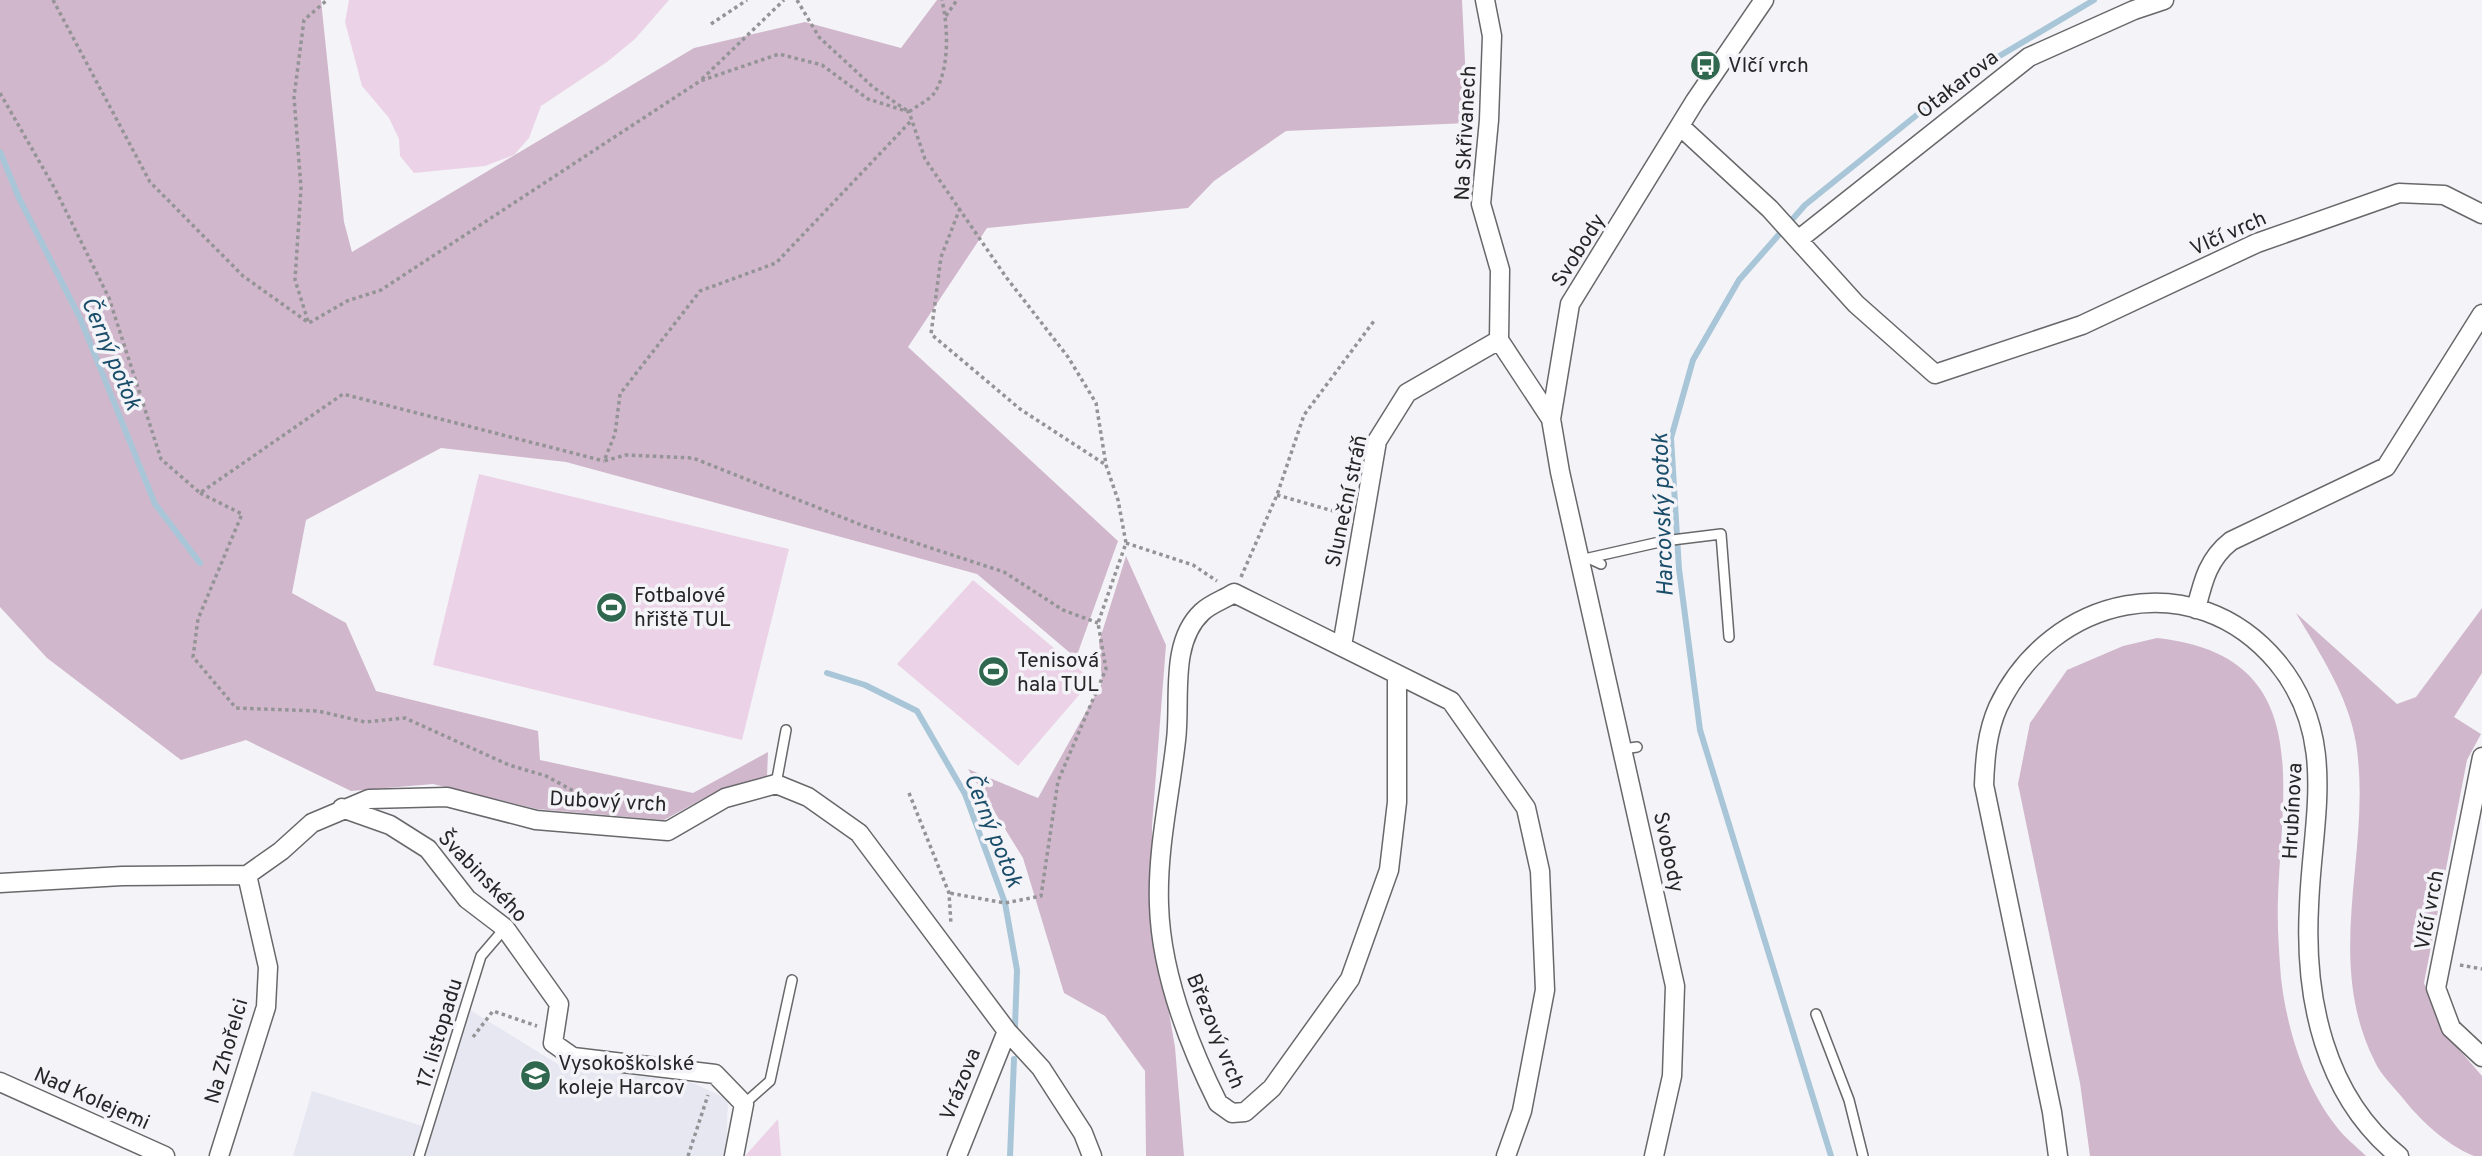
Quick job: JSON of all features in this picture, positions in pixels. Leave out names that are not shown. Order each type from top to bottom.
[{"type":"street","name":"Na Skřivanech","points":[[1485,0],[1492,36],[1482,204],[1500,270],[1499,340]]},
{"type":"street","name":"Svobody","points":[[1654,1156],[1672,1076],[1675,986],[1630,748],[1551,419],[1570,304],[1763,0]]},
{"type":"street","name":"Otakarova","points":[[1795,237],[2029,57],[2134,10],[2164,0]]},
{"type":"street","name":"Vlčí vrch","points":[[1681,127],[1770,209],[1856,304],[1935,374],[2082,326],[2257,243],[2399,193],[2444,195],[2482,214]]},
{"type":"street","points":[[2196,608],[2206,570],[2220,550],[2231,541],[2386,467],[2482,314]]},
{"type":"street","points":[[1499,340],[1551,419]]},
{"type":"street","name":"Sluneční stráň","points":[[1342,646],[1377,441],[1407,393],[1499,340]]},
{"type":"street","points":[[1234,593],[1451,701],[1526,808],[1540,871],[1545,990],[1522,1111],[1506,1156]]},
{"type":"street","name":"Březový vrch","points":[[1234,593],[1202,612],[1186,637],[1179,670],[1177,737],[1163,828],[1159,905],[1170,983],[1208,1084],[1218,1103],[1232,1112],[1245,1112],[1272,1088],[1349,979],[1389,870],[1397,802],[1397,676]]},
{"type":"street","name":"Hrubínova","points":[[2058,1156],[2050,1098],[1984,785],[1989,733],[1998,707],[2030,659],[2074,622],[2112,608],[2170,603],[2196,608],[2255,639],[2278,664],[2296,690],[2312,727],[2319,759],[2309,906],[2309,967],[2313,998],[2334,1072],[2363,1118],[2399,1156]]},
{"type":"street","name":"Vlčí vrch","points":[[2482,757],[2436,988],[2451,1028],[2482,1057]]},
{"type":"street","points":[[776,784],[808,797],[859,833],[1007,1031],[1041,1068],[1083,1133],[1093,1156]]},
{"type":"street","name":"Dubový vrch","points":[[247,875],[281,851],[312,823],[342,808],[369,799],[447,797],[536,820],[668,831],[725,798],[776,784]]},
{"type":"street","name":"Švabinského","points":[[342,808],[390,825],[428,849],[467,899],[505,928],[559,1004],[555,1032]]},
{"type":"street","points":[[0,883],[122,876],[247,875]]},
{"type":"street","name":"Na Zhořelci","points":[[219,1156],[266,1007],[268,967],[247,875]]},
{"type":"street","name":"Vrázova","points":[[957,1156],[1007,1031]]},
{"type":"street","points":[[555,1032],[553,1043],[573,1057],[715,1074],[744,1104],[734,1156]]},
{"type":"street","name":"Nad Kolejemi","points":[[0,1082],[165,1156]]},
{"type":"lane","points":[[1584,559],[1664,541],[1721,534],[1729,637]]},
{"type":"lane","points":[[1584,559],[1601,564]]},
{"type":"lane","points":[[776,784],[786,730]]},
{"type":"lane","name":"17. listopadu","points":[[419,1156],[481,956],[505,928]]},
{"type":"lane","points":[[744,1104],[770,1080],[792,980]]},
{"type":"lane","points":[[1816,1014],[1849,1100],[1863,1156]]},
{"type":"path","points":[[53,0],[150,182],[243,276],[309,323]]},
{"type":"path","points":[[309,323],[295,279],[301,188],[294,97],[303,20],[327,0]]},
{"type":"path","points":[[711,24],[747,0]]},
{"type":"path","points":[[309,323],[347,301],[381,290],[700,81],[784,0]]},
{"type":"path","points":[[797,0],[819,37],[873,88],[909,112]]},
{"type":"path","points":[[909,112],[935,93],[945,60],[946,16],[942,0]]},
{"type":"path","points":[[946,16],[957,0]]},
{"type":"path","points":[[700,81],[779,54],[822,65],[868,99],[909,112]]},
{"type":"path","points":[[0,93],[55,189],[109,299],[161,459],[200,493],[242,514],[198,619],[193,657],[236,708],[318,711],[365,722],[405,718],[509,765],[547,775],[581,795],[594,825]]},
{"type":"path","points":[[909,112],[910,122],[925,159],[1006,277],[1068,357],[1096,403],[1106,465],[1118,500],[1126,542],[1098,623],[1106,669],[1058,781],[1041,896],[1005,902],[949,893]]},
{"type":"path","points":[[604,461],[615,434],[620,394],[700,291],[776,263],[910,122]]},
{"type":"path","points":[[960,208],[941,257],[930,334],[1020,409],[1106,465]]},
{"type":"path","points":[[1126,542],[1193,565],[1234,593],[1277,495],[1304,415],[1374,321]]},
{"type":"path","points":[[200,493],[343,394],[604,461],[626,456],[693,458],[864,526],[1004,572],[1063,610],[1098,623]]},
{"type":"path","points":[[1277,495],[1306,506],[1364,519]]},
{"type":"path","points":[[909,793],[949,893],[954,961]]},
{"type":"path","points":[[470,1041],[493,1011],[555,1032]]},
{"type":"path","points":[[688,1156],[715,1074]]},
{"type":"shaded area","points":[[0,0],[321,0],[344,222],[352,252],[694,48],[805,22],[901,48],[937,0],[1462,0],[1468,123],[1286,131],[1214,181],[1188,208],[987,228],[908,347],[1118,541],[1076,658],[977,574],[566,462],[441,448],[306,520],[292,593],[346,623],[376,691],[538,731],[540,760],[693,793],[768,752],[767,777],[717,791],[664,820],[537,809],[433,784],[351,791],[246,740],[181,760],[47,658],[0,607]]},
{"type":"shaded area","points":[[349,0],[669,0],[635,39],[607,62],[541,106],[529,138],[514,155],[485,166],[414,173],[400,156],[399,139],[389,118],[362,86],[345,22]]},
{"type":"shaded area","name":"Fotbalové hřiště TUL","points":[[479,474],[789,549],[742,740],[433,665]]},
{"type":"shaded area","points":[[1126,556],[1166,645],[1152,826],[1152,915],[1175,1047],[1184,1156],[1146,1156],[1145,1071],[1105,1016],[1064,993],[1023,858],[968,769],[1038,798],[1102,683],[1099,642]]},
{"type":"shaded area","name":"Tenisová hala TUL","points":[[973,580],[1092,680],[1018,766],[897,664]]},
{"type":"shaded area","points":[[2482,608],[2482,673],[2454,717],[2481,734],[2467,760],[2424,983],[2445,1033],[2482,1076],[2482,1156],[2474,1156],[2443,1138],[2408,1105],[2383,1076],[2360,1023],[2352,983],[2350,943],[2359,824],[2360,783],[2356,743],[2340,692],[2296,613],[2397,704],[2416,697]]},
{"type":"shaded area","points":[[2157,638],[2207,649],[2243,669],[2265,697],[2278,731],[2283,769],[2278,918],[2281,978],[2288,1017],[2299,1056],[2315,1093],[2339,1130],[2366,1156],[2090,1156],[2080,1083],[2018,784],[2030,723],[2067,670],[2123,646]]},
{"type":"shaded area","name":"Vysokoškolské koleje Harcov","points":[[462,1005],[561,1066],[693,1083],[728,1099],[726,1156],[293,1156],[312,1091],[429,1128]]},
{"type":"shaded area","points":[[778,1119],[781,1156],[745,1156]]},
{"type":"waterway","name":"Harcovský potok","points":[[1831,1156],[1700,730],[1679,569],[1671,438],[1693,360],[1739,280],[1805,205],[1964,77],[2094,0]]},
{"type":"waterway","name":"Černý potok","points":[[0,152],[19,198],[80,318],[155,504],[200,563]]},
{"type":"waterway","name":"Černý potok","points":[[827,673],[865,685],[917,711],[965,794],[1005,903],[1017,970],[1015,1027]]},
{"type":"waterway","name":"Černý potok","points":[[1010,1156],[1014,1059]]},
{"type":"place","name":"Vlčí vrch","points":[[1705,65]]},
{"type":"place","name":"Fotbalové hřiště TUL","points":[[611,607]]},
{"type":"place","name":"Tenisová hala TUL","points":[[994,672]]},
{"type":"place","name":"Vysokoškolské koleje Harcov","points":[[535,1075]]}]
